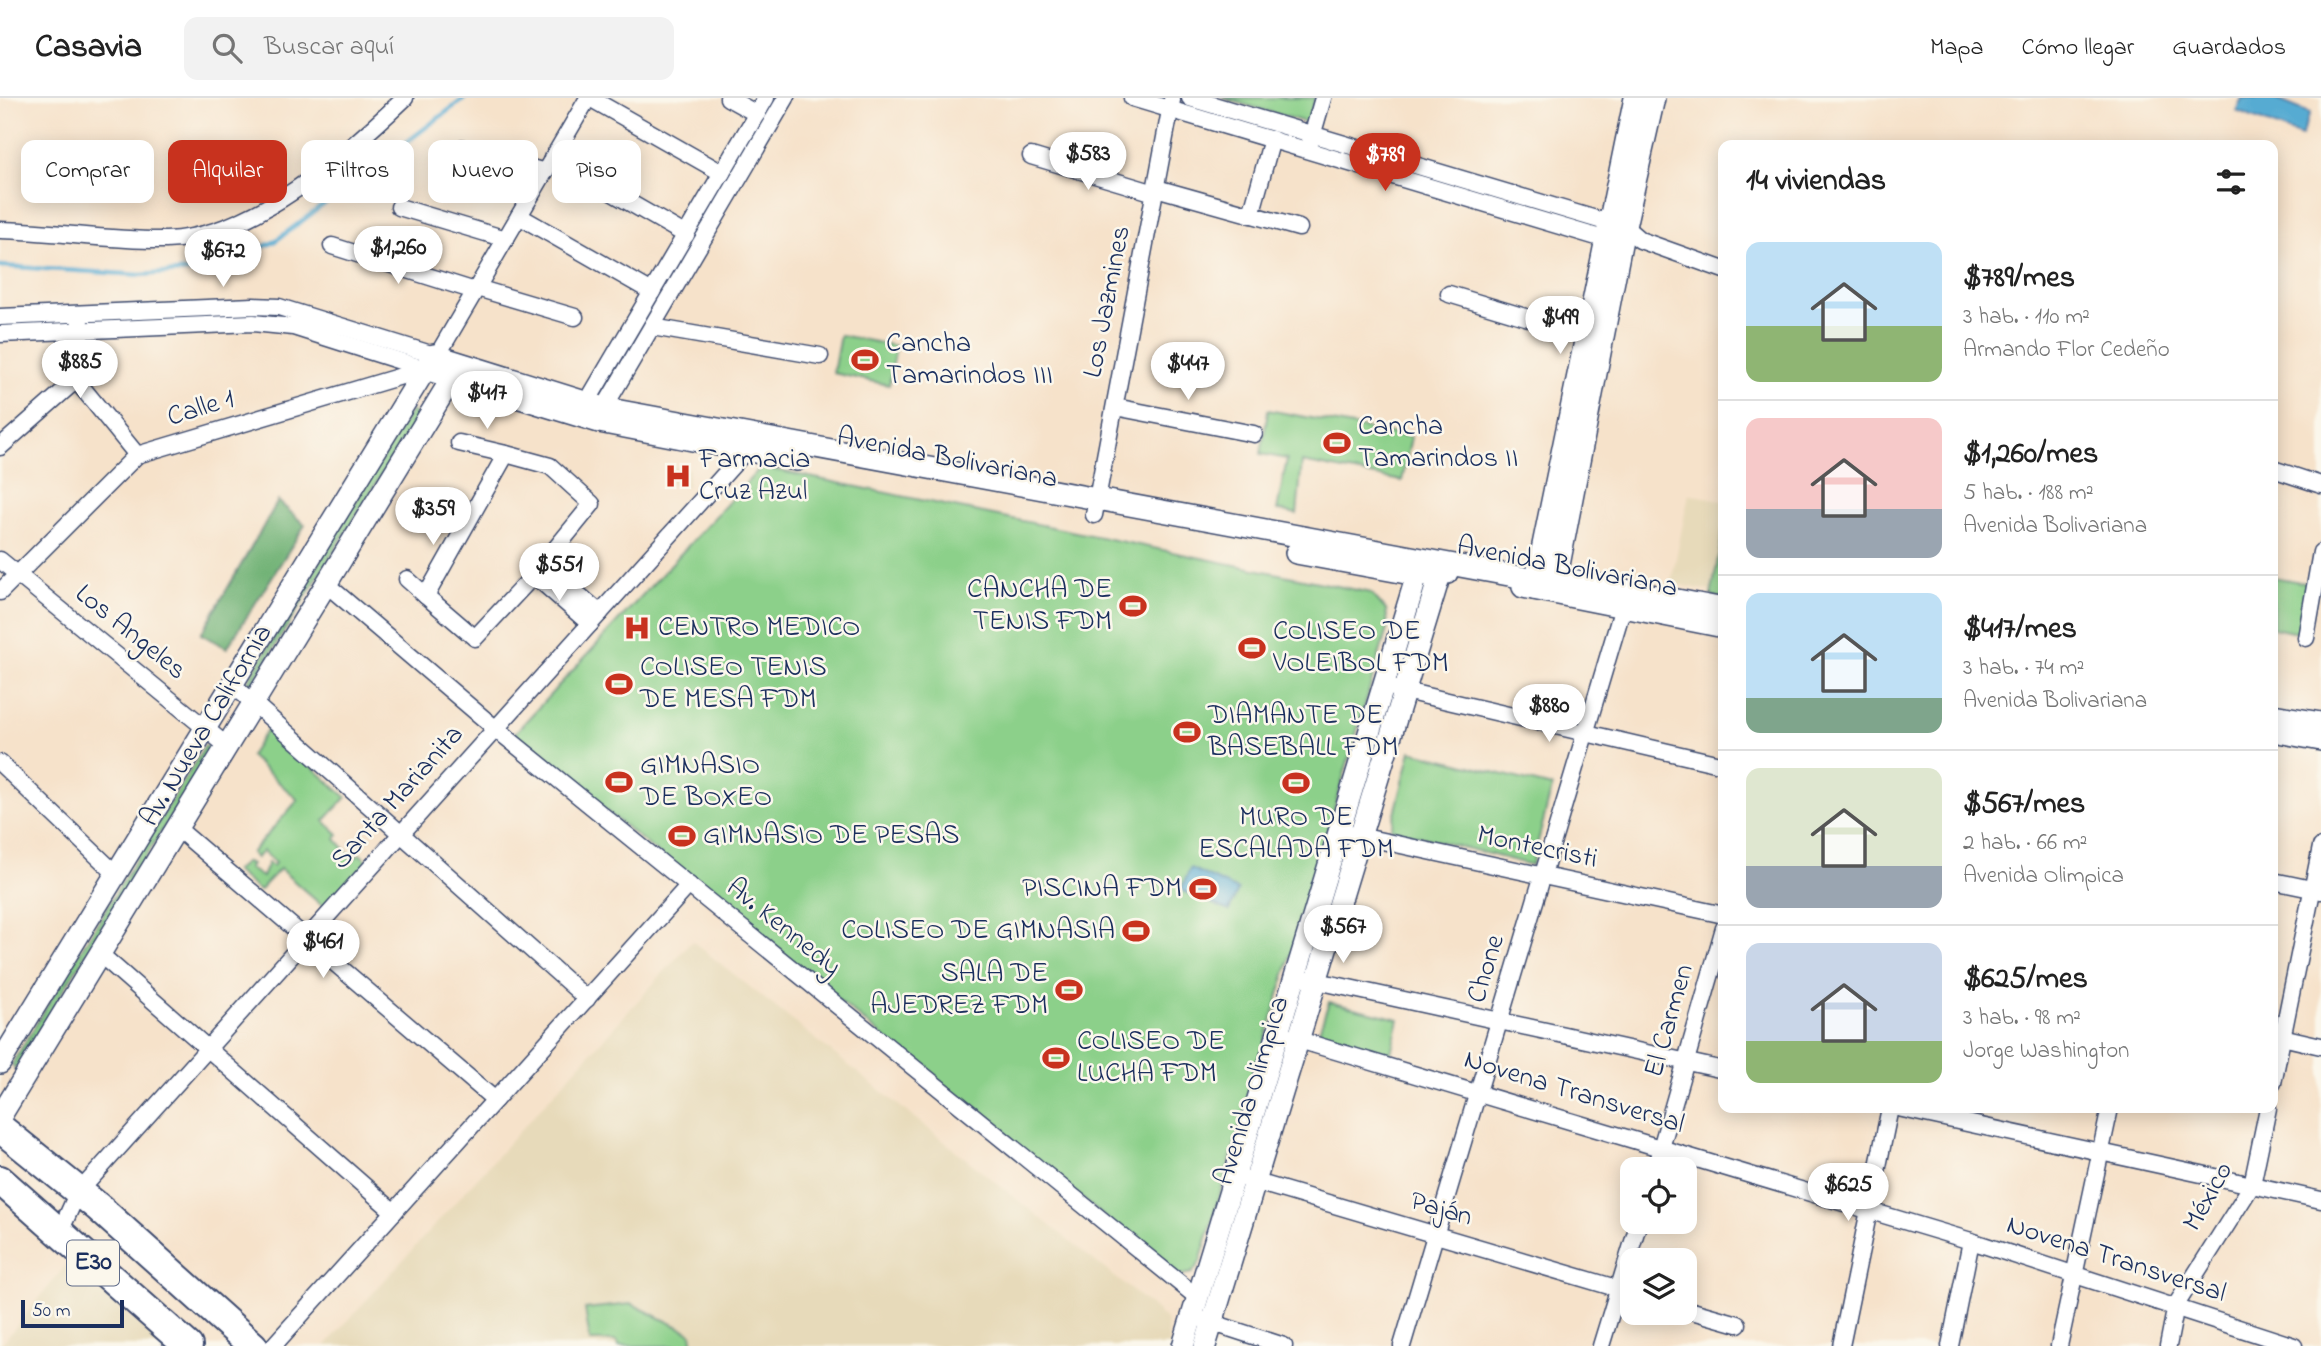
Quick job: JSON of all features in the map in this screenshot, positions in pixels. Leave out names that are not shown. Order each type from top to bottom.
[{"type":"highway","name":"E30","points":[[0,1128],[77,1194],[98,1207],[253,1346]]},
{"type":"highway","name":"E30","points":[[0,1180],[188,1346]]},
{"type":"street","points":[[432,360],[589,98],[722,173]]},
{"type":"street","points":[[729,98],[757,114]]},
{"type":"street","points":[[593,412],[652,292],[766,98]]},
{"type":"street","points":[[593,412],[652,327],[786,98]]},
{"type":"street","points":[[1132,98],[1171,104],[1308,150],[1619,235]]},
{"type":"street","points":[[1190,98],[1312,133],[1718,268]]},
{"type":"street","points":[[1308,150],[1323,98]]},
{"type":"street","points":[[1545,585],[1585,335],[1619,235],[1635,98]]},
{"type":"street","points":[[1545,585],[1619,235],[1654,98]]},
{"type":"street","points":[[0,230],[145,240],[182,238],[210,232],[245,218],[298,186],[359,140],[398,102]]},
{"type":"street","name":"Los Jazmines","points":[[1096,508],[1171,104]]},
{"type":"street","points":[[1251,215],[1272,139]]},
{"type":"street","points":[[1031,156],[1299,228]]},
{"type":"street","points":[[538,163],[549,165],[685,235]]},
{"type":"street","points":[[399,208],[506,239]]},
{"type":"street","points":[[519,216],[652,292]]},
{"type":"street","points":[[332,246],[575,317]]},
{"type":"street","points":[[1449,294],[1585,335]]},
{"type":"street","name":"Avenida Bolivariana","points":[[0,334],[80,322],[279,307],[457,370],[593,412],[1096,508],[1545,585],[1623,607],[1718,626]]},
{"type":"street","name":"Avenida Bolivariana","points":[[0,317],[80,322]]},
{"type":"street","points":[[80,322],[76,380],[137,455]]},
{"type":"street","points":[[652,327],[820,355]]},
{"type":"street","name":"Calle 1","points":[[0,592],[137,455],[432,360]]},
{"type":"street","name":"Av. Nueva California","points":[[0,1063],[432,360]]},
{"type":"street","name":"Av. Nueva California","points":[[0,1117],[457,370]]},
{"type":"street","points":[[0,447],[76,380]]},
{"type":"street","points":[[1115,407],[1254,434]]},
{"type":"street","points":[[407,579],[475,638],[592,504],[551,466],[459,443]]},
{"type":"street","name":"Santa Marianita","points":[[59,1234],[77,1194],[752,444]]},
{"type":"street","points":[[426,596],[506,454]]},
{"type":"street","points":[[2278,471],[2321,485]]},
{"type":"street","name":"Avenida Bolivariana","points":[[1096,508],[1417,575],[1441,571],[1718,609]]},
{"type":"street","points":[[2306,638],[2321,552]]},
{"type":"street","name":"Los Angeles","points":[[0,561],[227,746]]},
{"type":"street","points":[[538,569],[595,619]]},
{"type":"street","name":"Avenida Olimpica","points":[[1205,1346],[1441,571]]},
{"type":"street","name":"Avenida Olimpica","points":[[1183,1346],[1417,575]]},
{"type":"street","name":"Av. Kennedy","points":[[326,584],[496,729],[1195,1306],[1212,1324],[1284,1346]]},
{"type":"street","name":"Chone","points":[[1402,1346],[1623,607]]},
{"type":"street","points":[[232,684],[587,999]]},
{"type":"street","points":[[1383,686],[1718,764]]},
{"type":"street","points":[[2278,716],[2321,723]]},
{"type":"street","points":[[2278,732],[2321,740]]},
{"type":"street","points":[[0,763],[116,874]]},
{"type":"street","points":[[177,828],[305,941],[495,1100]]},
{"type":"street","name":"Montecristi","points":[[1339,831],[1718,914]]},
{"type":"street","points":[[2321,848],[2317,890],[2278,1036],[2321,1046]]},
{"type":"street","points":[[2278,882],[2317,890]]},
{"type":"street","points":[[273,1346],[689,886]]},
{"type":"street","name":"El Carmen","points":[[1658,1157],[1718,951]]},
{"type":"street","points":[[100,954],[394,1212]]},
{"type":"street","points":[[1295,976],[1718,1069]]},
{"type":"street","points":[[1707,992],[1718,994]]},
{"type":"street","name":"Novena Transversal","points":[[1277,1035],[1478,1091],[1971,1241],[2294,1346]]},
{"type":"street","points":[[1841,1346],[1889,1113]]},
{"type":"street","points":[[1921,1113],[2321,1200]]},
{"type":"street","points":[[2059,1346],[2109,1113]]},
{"type":"street","name":"México","points":[[2168,1346],[2176,1306],[2251,1185],[2267,1113]]},
{"type":"street","name":"Paján","points":[[1234,1176],[1620,1290]]},
{"type":"street","points":[[1950,1346],[1971,1241]]},
{"type":"street","points":[[1601,1346],[1620,1302]]},
{"type":"street","points":[[1195,1306],[1196,1335],[1205,1346]]},
{"type":"street","points":[[1697,1312],[1738,1324]]},
{"type":"shaded area","name":"Farmacia Cruz Azul","points":[[668,466],[689,469],[687,487],[668,484]]},
{"type":"shaded area","points":[[1689,494],[1718,500],[1718,553],[1710,591],[1671,583]]},
{"type":"shaded area","points":[[692,941],[1155,1309],[1166,1320],[1169,1346],[325,1346]]},
{"type":"shaded area","points":[[68,1263],[163,1346],[0,1346]]},
{"type":"green space","points":[[775,98],[779,98],[602,396],[600,394]]},
{"type":"green space","points":[[1222,98],[1315,98],[1308,123]]},
{"type":"green space","name":"Cancha Tamarindos III","points":[[840,335],[896,346],[889,385],[833,373]]},
{"type":"green space","points":[[1268,410],[1411,437],[1402,481],[1302,462],[1297,514],[1277,510],[1287,459],[1261,454]]},
{"type":"green space","points":[[411,411],[418,415],[251,685],[248,681]]},
{"type":"green space","points":[[761,467],[1371,593],[1386,610],[1388,626],[1200,1262],[1192,1273],[1177,1276],[513,735]]},
{"type":"green space","points":[[278,501],[305,525],[227,648],[201,634]]},
{"type":"green space","points":[[1718,559],[1718,598],[1711,596]]},
{"type":"green space","points":[[2278,578],[2311,584],[2302,634],[2278,629]]},
{"type":"green space","points":[[268,728],[346,797],[324,821],[338,834],[336,839],[353,859],[360,854],[370,863],[327,910],[280,869],[259,891],[235,871],[246,862],[251,864],[248,868],[262,877],[268,863],[273,866],[275,863],[263,851],[256,858],[251,853],[298,800],[250,756]]},
{"type":"green space","points":[[205,746],[212,749],[15,1069],[12,1064]]},
{"type":"green space","points":[[1411,751],[1552,787],[1532,865],[1391,829]]},
{"type":"green space","points":[[1329,1002],[1399,1019],[1390,1057],[1318,1034]]},
{"type":"green space","points":[[632,1304],[691,1333],[693,1346],[619,1346],[617,1341],[590,1341],[585,1309]]},
{"type":"water","points":[[2242,98],[2273,98],[2310,113],[2301,136],[2236,111]]},
{"type":"water","points":[[1190,868],[1238,890],[1229,911],[1181,890]]},
{"type":"waterway","points":[[0,266],[141,275],[192,271],[232,261],[274,242],[465,98]]},
{"type":"place","name":"Cancha Tamarindos III","points":[[865,360]]},
{"type":"place","name":"Cancha Tamarindos II","points":[[1337,443]]},
{"type":"place","name":"Farmacia Cruz Azul","points":[[678,476]]},
{"type":"place","name":"CANCHA DE TENIS FDM","points":[[1133,606]]},
{"type":"place","name":"CENTRO MEDICO","points":[[637,628]]},
{"type":"place","name":"COLISEO DE VOLEIBOL FDM","points":[[1252,648]]},
{"type":"place","name":"COLISEO TENIS DE MESA FDM","points":[[619,684]]},
{"type":"place","name":"DIAMANTE DE BASEBALL FDM","points":[[1187,732]]},
{"type":"place","name":"GIMNASIO DE BOXEO","points":[[619,782]]},
{"type":"place","name":"MURO DE ESCALADA FDM","points":[[1296,783]]},
{"type":"place","name":"GIMNASIO DE PESAS","points":[[682,836]]},
{"type":"place","name":"PISCINA FDM","points":[[1203,889]]},
{"type":"place","name":"COLISEO DE GIMNASIA","points":[[1136,931]]},
{"type":"place","name":"SALA DE AJEDREZ FDM","points":[[1069,990]]},
{"type":"place","name":"COLISEO DE LUCHA FDM","points":[[1056,1058]]}]
